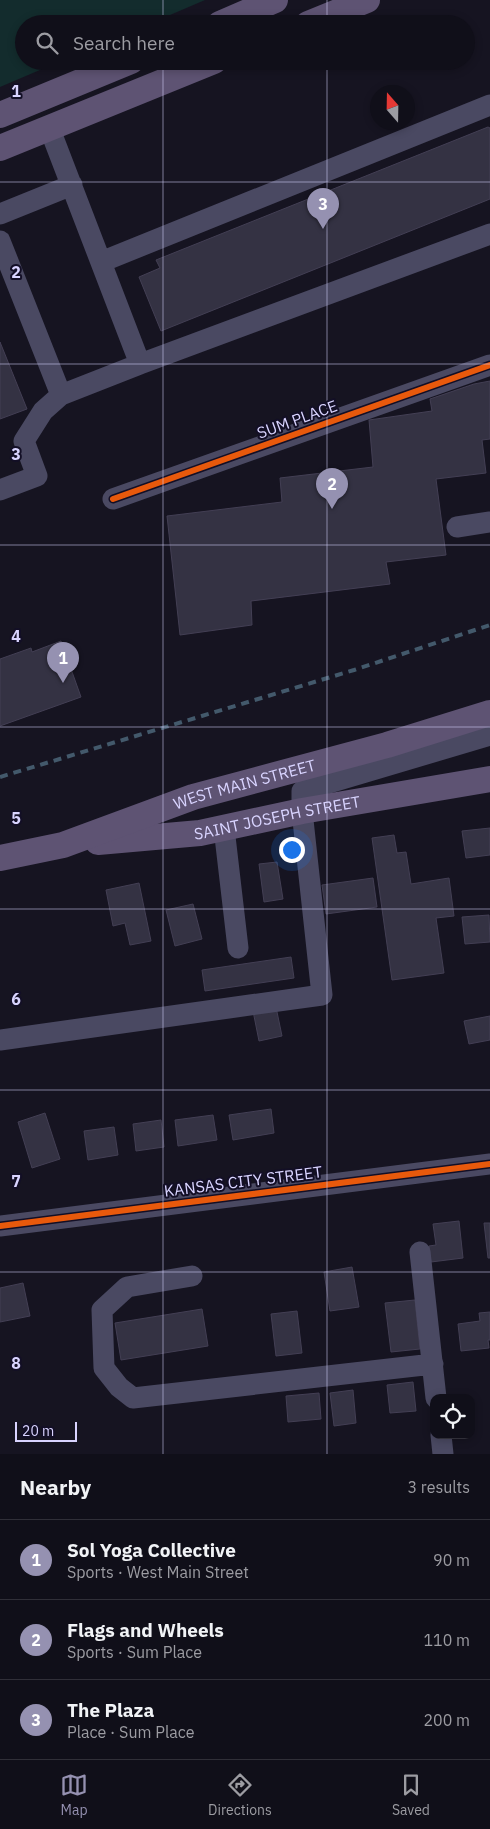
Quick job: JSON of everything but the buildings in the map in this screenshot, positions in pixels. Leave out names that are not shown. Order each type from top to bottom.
[{"type":"main road","points":[[241,15],[275,0]]},
{"type":"main road","points":[[330,15],[367,0]]},
{"type":"main road","points":[[0,115],[109,70]]},
{"type":"main road","points":[[0,148],[192,70]]},
{"type":"main road","name":"WEST MAIN STREET","points":[[0,858],[63,845],[193,797],[387,746],[490,713]]},
{"type":"main road","name":"SAINT JOSEPH STREET","points":[[63,845],[200,833],[302,811],[490,779]]},
{"type":"street","points":[[101,262],[490,105]]},
{"type":"street","points":[[49,127],[140,364]]},
{"type":"street","points":[[0,214],[72,185]]},
{"type":"street","points":[[0,490],[37,476],[24,442],[43,411],[61,394],[490,234]]},
{"type":"street","points":[[0,241],[61,394]]},
{"type":"street","name":"SUM PLACE","points":[[113,499],[490,365]]},
{"type":"street","points":[[457,527],[490,522]]},
{"type":"street","points":[[0,1040],[322,995],[302,811],[302,791],[490,735]]},
{"type":"street","points":[[224,828],[238,948]]},
{"type":"street","name":"KANSAS CITY STREET","points":[[0,1226],[490,1164]]},
{"type":"street","points":[[420,1252],[436,1394]]},
{"type":"street","points":[[192,1276],[127,1287],[102,1310],[104,1368],[119,1387],[133,1398],[433,1364]]},
{"type":"street","points":[[441,1439],[443,1454]]},
{"type":"green space","points":[[0,0],[205,0],[170,15],[15,15],[15,70],[40,70],[0,87]]},
{"type":"railway","points":[[0,777],[354,670],[490,625]]},
{"type":"cycle path","points":[[113,499],[490,365]]},
{"type":"cycle path","points":[[0,1226],[490,1164]]},
{"type":"place","name":"The Plaza","points":[[323,229]]},
{"type":"place","name":"Flags and Wheels","points":[[332,509]]},
{"type":"place","name":"Sol Yoga Collective","points":[[63,683]]}]
